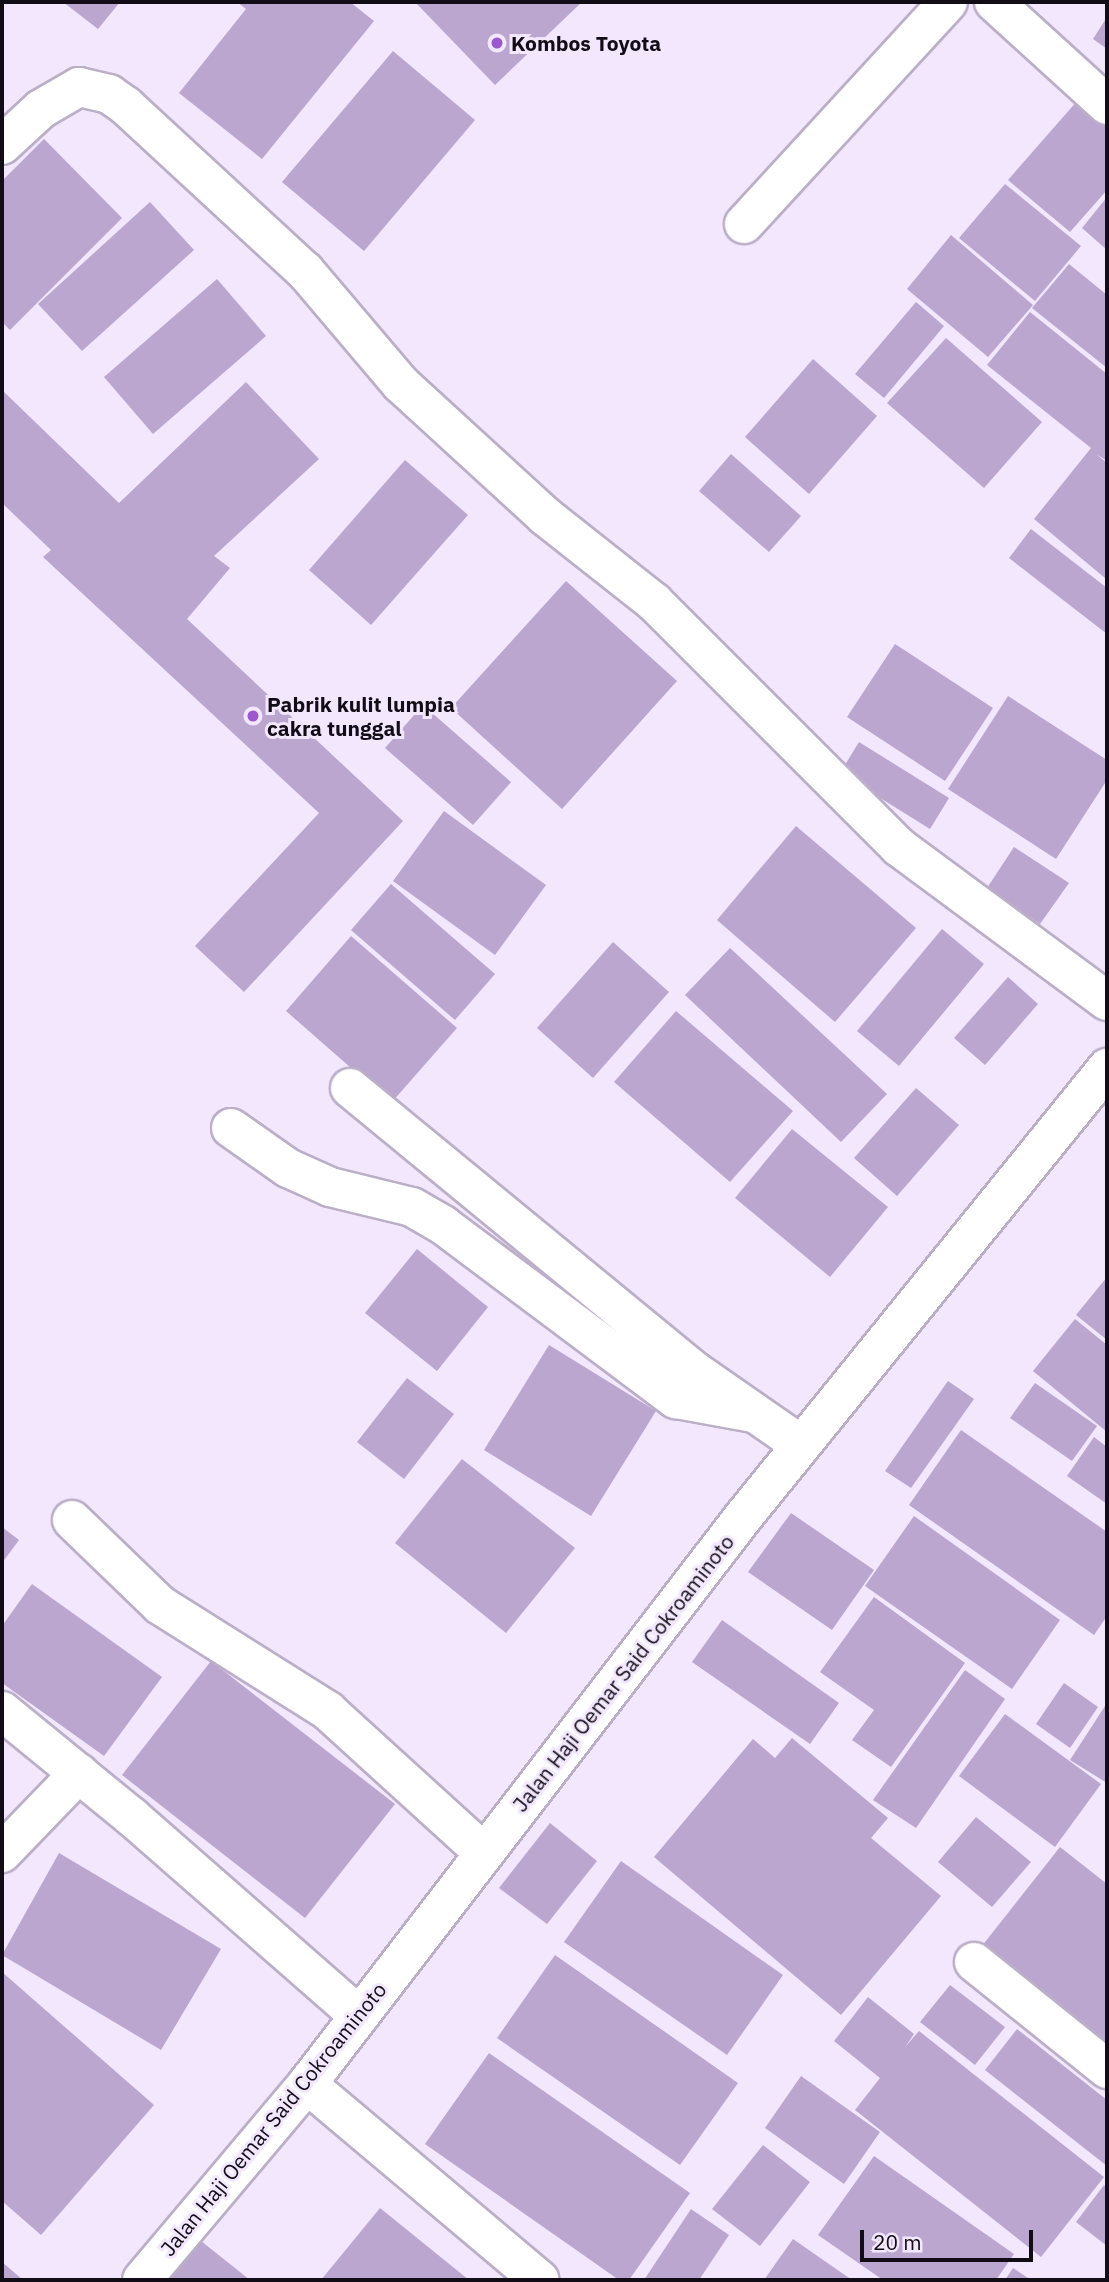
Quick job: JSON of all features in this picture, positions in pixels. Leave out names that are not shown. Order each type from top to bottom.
[{"type":"street","points":[[744,224],[948,2]]},
{"type":"street","points":[[994,2],[1107,105]]},
{"type":"street","points":[[2,145],[41,109],[79,87],[109,94],[126,106],[305,271],[401,384],[545,516],[654,603],[899,846],[1107,1001]]},
{"type":"street","name":"Jalan Haji Oemar Said Cokroaminoto","points":[[142,2280],[307,2084],[801,1445],[1107,1068]]},
{"type":"street","points":[[350,1087],[525,1235],[753,1413],[801,1445]]},
{"type":"street","points":[[231,1128],[288,1168],[330,1187],[412,1207],[443,1225],[676,1399],[753,1413]]},
{"type":"street","points":[[72,1520],[160,1605],[328,1710],[484,1853]]},
{"type":"street","points":[[2,1712],[79,1773],[359,2016]]},
{"type":"street","points":[[2,1853],[79,1773]]},
{"type":"street","points":[[974,1962],[1107,2069]]},
{"type":"street","points":[[307,2084],[540,2280]]},
{"type":"building","points":[[63,2],[120,2],[98,29]]},
{"type":"building","points":[[237,2],[350,2],[374,21],[262,159],[179,93],[246,9]]},
{"type":"building","name":"Kombos Toyota","points":[[415,2],[582,2],[495,85]]},
{"type":"building","points":[[1107,17],[1107,49],[1093,39]]},
{"type":"building","points":[[393,51],[475,120],[364,251],[282,182]]},
{"type":"building","points":[[1078,100],[1107,124],[1107,190],[1070,232],[1008,180]]},
{"type":"building","points":[[44,139],[122,218],[10,330],[2,322],[2,181]]},
{"type":"building","points":[[1005,184],[1081,246],[1035,301],[959,238]]},
{"type":"building","points":[[1107,197],[1107,250],[1082,228]]},
{"type":"building","points":[[150,202],[194,250],[82,351],[38,304]]},
{"type":"building","points":[[951,235],[1033,305],[988,357],[907,289]]},
{"type":"building","points":[[1069,264],[1107,295],[1107,368],[1032,308]]},
{"type":"building","points":[[217,279],[266,336],[153,434],[104,377]]},
{"type":"building","points":[[916,302],[944,326],[884,398],[855,374]]},
{"type":"building","points":[[1030,312],[1107,374],[1107,461],[1096,454],[1107,463],[1105,578],[1034,519],[1091,448],[987,365]]},
{"type":"building","points":[[946,338],[1042,422],[984,488],[887,403]]},
{"type":"building","points":[[813,359],[877,416],[809,494],[745,437]]},
{"type":"building","name":"Pabrik kulit lumpia cakra tunggal","points":[[246,382],[319,459],[214,556],[230,568],[187,619],[403,821],[244,992],[195,946],[319,813],[43,557],[51,550],[2,503],[2,390],[119,503]]},
{"type":"building","points":[[731,454],[801,516],[769,552],[699,491]]},
{"type":"building","points":[[405,460],[468,515],[371,625],[309,570]]},
{"type":"building","points":[[1031,529],[1107,588],[1107,634],[1009,558]]},
{"type":"building","points":[[566,581],[677,681],[562,809],[451,708]]},
{"type":"building","points":[[895,644],[993,708],[945,781],[847,717]]},
{"type":"building","points":[[1008,696],[1107,760],[1107,780],[1056,859],[948,789]]},
{"type":"building","points":[[423,705],[511,782],[473,825],[385,748]]},
{"type":"building","points":[[859,742],[949,798],[930,829],[840,773]]},
{"type":"building","points":[[444,811],[546,885],[495,955],[393,881]]},
{"type":"building","points":[[796,826],[916,928],[835,1022],[717,920]]},
{"type":"building","points":[[1014,847],[1069,883],[1040,924],[987,888]]},
{"type":"building","points":[[391,884],[495,974],[455,1020],[351,930]]},
{"type":"building","points":[[942,929],[984,964],[899,1066],[857,1031]]},
{"type":"building","points":[[351,936],[457,1028],[391,1103],[286,1011]]},
{"type":"building","points":[[613,942],[669,992],[593,1078],[537,1028]]},
{"type":"building","points":[[730,948],[887,1094],[841,1142],[685,995]]},
{"type":"building","points":[[1008,977],[1038,1004],[985,1065],[954,1038]]},
{"type":"building","points":[[676,1011],[793,1111],[730,1182],[614,1082]]},
{"type":"building","points":[[916,1088],[959,1125],[897,1196],[854,1158]]},
{"type":"building","points":[[792,1129],[888,1207],[830,1277],[735,1198]]},
{"type":"building","points":[[417,1249],[488,1307],[437,1371],[365,1313]]},
{"type":"building","points":[[1107,1277],[1107,1340],[1076,1315]]},
{"type":"building","points":[[1075,1319],[1107,1345],[1107,1432],[1033,1371]]},
{"type":"building","points":[[549,1345],[656,1411],[591,1516],[484,1450]]},
{"type":"building","points":[[407,1378],[454,1414],[404,1479],[357,1442]]},
{"type":"building","points":[[948,1381],[974,1399],[911,1488],[885,1471]]},
{"type":"building","points":[[1035,1383],[1097,1426],[1072,1461],[1010,1418]]},
{"type":"building","points":[[961,1430],[1107,1532],[1107,1616],[1094,1635],[909,1505]]},
{"type":"building","points":[[1094,1437],[1107,1447],[1107,1504],[1067,1476]]},
{"type":"building","points":[[462,1459],[575,1548],[506,1633],[395,1543]]},
{"type":"building","points":[[791,1513],[874,1570],[832,1630],[748,1572]]},
{"type":"building","points":[[914,1516],[1060,1620],[1012,1689],[865,1586]]},
{"type":"building","points":[[2,1527],[19,1540],[2,1563]]},
{"type":"building","points":[[32,1584],[162,1677],[104,1756],[2,1683],[2,1626]]},
{"type":"building","points":[[874,1597],[965,1663],[891,1767],[852,1740],[874,1710],[820,1672]]},
{"type":"building","points":[[722,1620],[839,1703],[810,1744],[692,1662]]},
{"type":"building","points":[[211,1661],[395,1804],[305,1918],[122,1775]]},
{"type":"building","points":[[965,1670],[1005,1699],[916,1828],[873,1800]]},
{"type":"building","points":[[1064,1683],[1098,1707],[1070,1748],[1036,1724]]},
{"type":"building","points":[[1107,1703],[1107,1783],[1070,1760]]},
{"type":"building","points":[[1005,1714],[1101,1784],[1055,1847],[959,1776]]},
{"type":"building","points":[[792,1738],[888,1818],[871,1838],[941,1896],[841,2015],[654,1857],[753,1739],[775,1758]]},
{"type":"building","points":[[976,1817],[1031,1862],[992,1907],[938,1862]]},
{"type":"building","points":[[550,1823],[597,1861],[547,1924],[499,1888]]},
{"type":"building","points":[[1060,1847],[1107,1884],[1107,2054],[978,1951]]},
{"type":"building","points":[[59,1853],[221,1949],[161,2050],[2,1955]]},
{"type":"building","points":[[621,1861],[783,1975],[727,2055],[564,1942]]},
{"type":"building","points":[[555,1955],[738,2083],[680,2165],[497,2038]]},
{"type":"building","points":[[2,1972],[154,2105],[41,2235],[2,2201]]},
{"type":"building","points":[[950,1985],[1005,2027],[975,2065],[920,2022]]},
{"type":"building","points":[[868,1997],[914,2034],[905,2047],[919,2031],[1104,2177],[1041,2257],[855,2110],[880,2078],[834,2041]]},
{"type":"building","points":[[1017,2029],[1107,2100],[1107,2166],[985,2070]]},
{"type":"building","points":[[489,2053],[690,2193],[629,2280],[619,2280],[425,2144]]},
{"type":"building","points":[[801,2076],[880,2132],[844,2184],[765,2128]]},
{"type":"building","points":[[763,2145],[810,2182],[760,2246],[712,2209]]},
{"type":"building","points":[[874,2156],[1014,2254],[996,2280],[883,2280],[818,2235]]},
{"type":"building","points":[[1104,2185],[1107,2188],[1107,2246],[1076,2222]]},
{"type":"building","points":[[380,2208],[469,2280],[321,2280]]},
{"type":"building","points":[[691,2209],[729,2235],[699,2280],[644,2280]]},
{"type":"building","points":[[793,2239],[852,2280],[764,2280]]},
{"type":"building","points":[[201,2241],[250,2280],[169,2280]]},
{"type":"building","points":[[2,2262],[23,2280],[2,2280]]},
{"type":"building","points":[[1013,2268],[1031,2280],[1005,2280]]},
{"type":"place","name":"Kombos Toyota","points":[[497,43]]},
{"type":"place","name":"Pabrik kulit lumpia cakra tunggal","points":[[253,716]]}]
